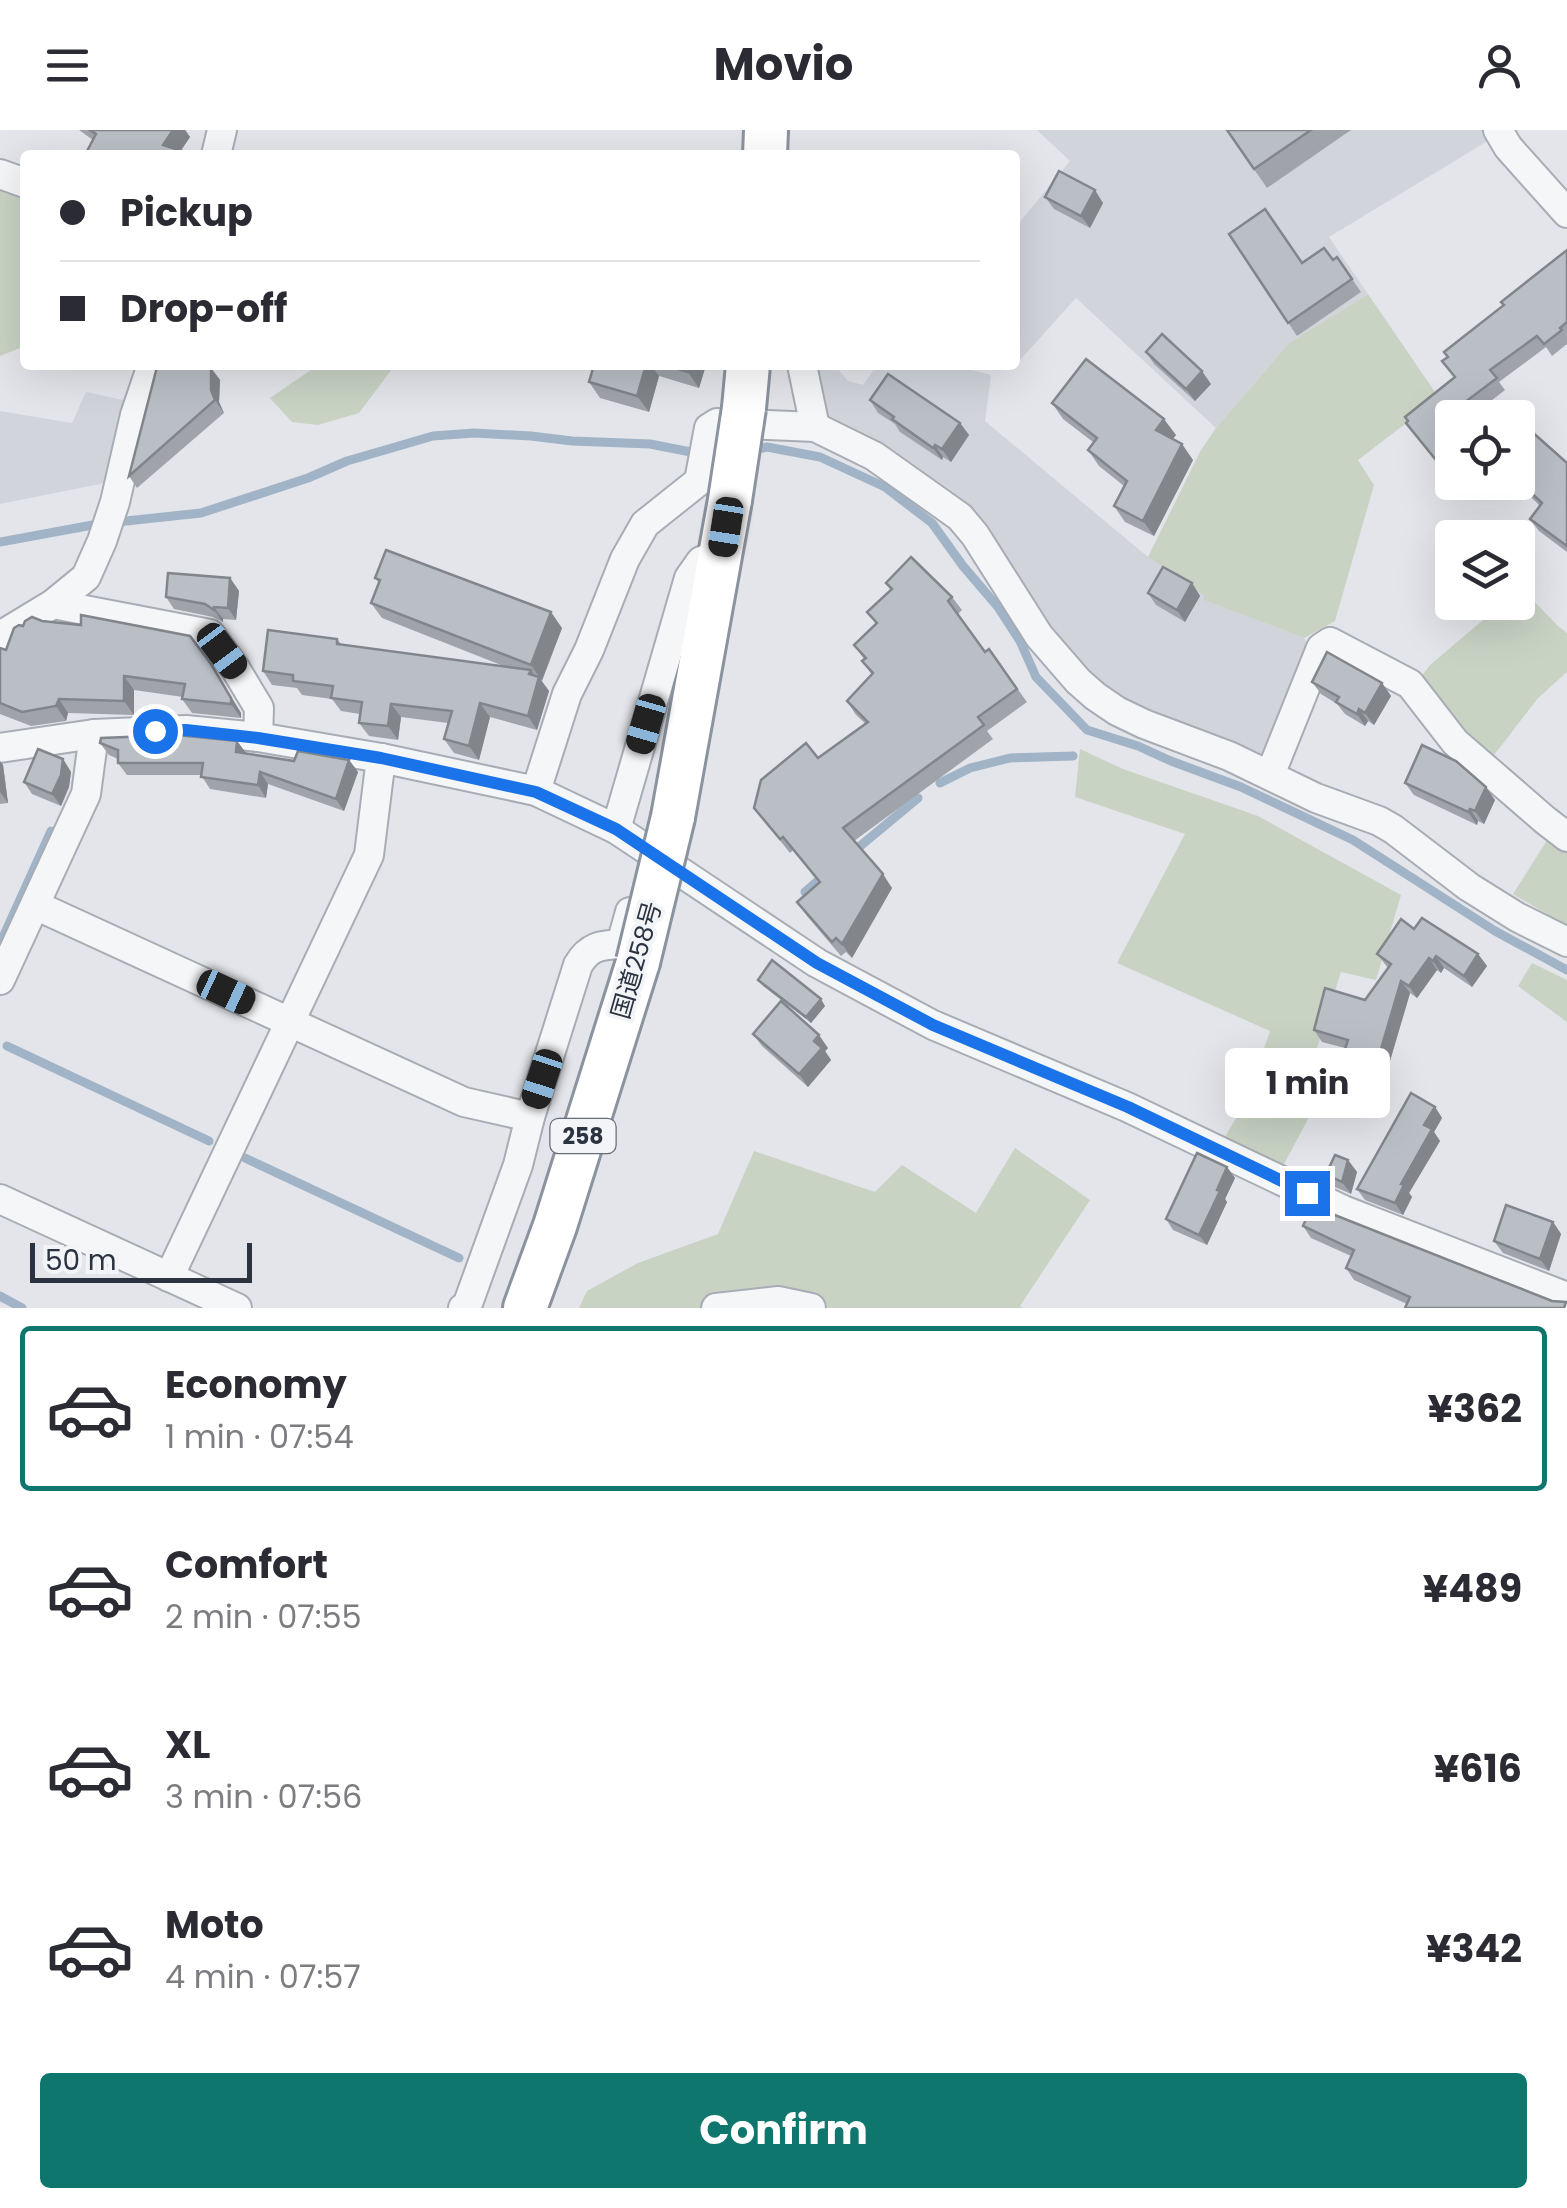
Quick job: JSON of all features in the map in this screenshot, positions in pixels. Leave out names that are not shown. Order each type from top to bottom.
[{"type":"highway","name":"国道258号","points":[[525,1308],[555,1226],[638,962],[674,817],[722,553],[714,490],[744,408],[748,370]]},
{"type":"street","points":[[1498,130],[1508,148],[1567,213]]},
{"type":"street","points":[[0,636],[53,604],[86,577],[115,502],[135,414],[150,370]]},
{"type":"street","points":[[803,370],[816,427]]},
{"type":"street","points":[[536,792],[567,694],[639,533],[645,524],[714,490],[707,438],[710,428],[717,422],[816,427],[874,456],[960,517],[1039,636],[1095,696],[1144,724],[1379,821],[1469,887],[1567,942]]},
{"type":"street","points":[[616,829],[689,578],[701,562],[722,553]]},
{"type":"street","points":[[53,604],[210,634],[259,708],[258,738]]},
{"type":"street","points":[[1270,775],[1321,648],[1330,642],[1410,684],[1455,742],[1567,837]]},
{"type":"street","points":[[0,748],[94,734],[186,730],[381,758],[536,792],[616,829],[817,963],[933,1025],[1128,1107],[1343,1210],[1567,1297]]},
{"type":"street","points":[[0,980],[86,794],[94,734]]},
{"type":"street","points":[[169,1277],[369,855],[381,758]]},
{"type":"street","points":[[463,1308],[467,1306],[518,1165],[578,965],[593,948],[622,944],[646,850]]},
{"type":"street","points":[[35,905],[464,1102],[530,1117]]},
{"type":"street","points":[[0,1200],[238,1308]]},
{"type":"street","points":[[716,1308],[778,1301],[811,1308]]},
{"type":"shaded area","points":[[1037,130],[1486,130],[1491,139],[1329,237],[1368,294],[1289,343],[1216,428],[1076,298],[1020,360],[1020,222],[1070,161]]},
{"type":"shaded area","points":[[811,370],[839,370],[848,381],[863,385],[874,370],[971,370],[991,375],[985,421],[1148,557],[1205,595],[1205,600],[1304,638],[1309,646],[1267,764],[1122,705],[1084,677],[982,532],[819,413]]},
{"type":"shaded area","points":[[86,392],[133,402],[115,478],[0,504],[0,411],[72,423]]},
{"type":"green space","points":[[0,184],[20,192],[20,348],[0,356]]},
{"type":"green space","points":[[1368,294],[1439,398],[1358,460],[1374,485],[1335,621],[1304,638],[1204,600],[1204,595],[1148,557],[1201,450],[1289,343]]},
{"type":"green space","points":[[311,370],[391,370],[359,413],[318,425],[292,422],[270,398]]},
{"type":"green space","points":[[1535,602],[1567,633],[1567,672],[1538,698],[1488,763],[1418,681],[1430,665],[1483,620],[1535,620]]},
{"type":"green space","points":[[1080,749],[1123,769],[1258,816],[1401,895],[1376,980],[1341,972],[1313,1061],[1331,1076],[1283,1166],[1223,1140],[1245,1103],[1270,1031],[1117,963],[1185,834],[1075,797]]},
{"type":"green space","points":[[1551,834],[1567,846],[1567,926],[1513,894]]},
{"type":"green space","points":[[1532,963],[1567,980],[1567,1022],[1518,986]]},
{"type":"green space","points":[[1015,1148],[1090,1200],[1020,1306],[1023,1308],[579,1308],[587,1291],[638,1263],[718,1234],[754,1151],[875,1192],[902,1165],[976,1213]]},
{"type":"building","points":[[90,130],[173,130],[163,145],[179,150],[88,150],[96,134]]},
{"type":"building","points":[[1227,130],[1311,130],[1254,169]]},
{"type":"building","points":[[1059,171],[1095,190],[1081,216],[1045,197]]},
{"type":"building","points":[[1265,209],[1302,263],[1324,248],[1333,260],[1337,257],[1352,279],[1288,323],[1229,234]]},
{"type":"building","points":[[1567,250],[1567,322],[1562,330],[1544,344],[1537,336],[1490,370],[1497,378],[1468,400],[1435,400],[1435,459],[1405,417],[1455,377],[1442,361],[1448,357],[1444,352],[1504,305],[1501,302]]},
{"type":"building","points":[[1162,334],[1202,371],[1186,389],[1146,352]]},
{"type":"building","points":[[1086,359],[1164,419],[1156,430],[1182,444],[1143,521],[1114,506],[1127,481],[1088,450],[1097,438],[1052,403]]},
{"type":"building","points":[[156,370],[211,370],[215,400],[129,476]]},
{"type":"building","points":[[593,370],[645,370],[637,396],[589,382]]},
{"type":"building","points":[[888,374],[960,423],[942,449],[935,445],[933,448],[870,400]]},
{"type":"building","points":[[1535,435],[1567,463],[1567,546],[1530,519],[1542,503],[1535,496]]},
{"type":"building","points":[[386,550],[551,612],[531,665],[371,603]]},
{"type":"building","points":[[911,557],[952,597],[948,601],[1017,689],[978,717],[984,725],[843,828],[883,874],[842,944],[836,938],[832,942],[797,902],[820,882],[754,808],[761,780],[806,743],[818,758],[868,722],[847,701],[873,673],[854,645],[877,623],[867,612],[892,589],[886,583]]},
{"type":"building","points":[[1163,567],[1192,583],[1177,610],[1148,593]]},
{"type":"building","points":[[168,573],[230,578],[228,608],[214,610],[205,604],[166,597]]},
{"type":"building","points":[[81,615],[190,636],[211,664],[231,704],[182,699],[185,684],[124,676],[124,701],[59,699],[56,706],[22,712],[0,703],[0,648],[6,650],[14,628],[32,617],[81,625]]},
{"type":"building","points":[[268,630],[337,639],[337,644],[531,670],[529,674],[539,677],[528,716],[480,703],[469,746],[444,739],[452,711],[391,704],[388,726],[359,723],[362,702],[331,698],[333,686],[293,681],[293,675],[263,671]]},
{"type":"building","points":[[1327,652],[1382,683],[1365,713],[1359,709],[1357,714],[1336,702],[1339,697],[1312,682]]},
{"type":"building","points":[[177,735],[237,741],[236,752],[294,761],[298,751],[349,760],[336,799],[260,772],[258,785],[201,777],[203,763],[118,763],[118,750],[100,743],[101,738]]},
{"type":"building","points":[[1422,745],[1456,761],[1486,787],[1475,811],[1468,812],[1405,783]]},
{"type":"building","points":[[38,749],[63,759],[52,794],[24,782]]},
{"type":"building","points":[[1422,918],[1478,954],[1464,976],[1436,956],[1433,961],[1429,958],[1409,986],[1401,981],[1378,1059],[1345,1049],[1348,1040],[1314,1030],[1325,988],[1365,1000],[1391,964],[1377,954],[1401,919],[1414,929]]},
{"type":"building","points":[[772,960],[821,999],[806,1017],[758,980]]},
{"type":"building","points":[[781,1001],[819,1035],[814,1041],[822,1048],[799,1074],[753,1034]]},
{"type":"building","points":[[1411,1093],[1435,1107],[1424,1125],[1432,1129],[1401,1184],[1404,1185],[1395,1203],[1357,1189]]},
{"type":"building","points":[[1197,1153],[1227,1167],[1199,1235],[1166,1219]]},
{"type":"building","points":[[1335,1155],[1348,1160],[1342,1182],[1326,1174]]},
{"type":"building","points":[[1506,1205],[1553,1222],[1540,1259],[1494,1241]]},
{"type":"building","points":[[1312,1206],[1552,1301],[1566,1302],[1564,1308],[1405,1308],[1410,1297],[1346,1268],[1354,1250],[1303,1226]]},
{"type":"waterway","points":[[0,542],[98,524],[201,513],[347,461],[433,436],[531,436],[650,444],[701,454]]},
{"type":"waterway","points":[[750,451],[767,447],[820,457],[885,487],[932,523],[998,607],[1020,641],[1036,677],[1087,730],[1241,787],[1353,840],[1495,931],[1567,970]]},
{"type":"waterway","points":[[940,783],[970,768],[1010,758],[1073,756]]},
{"type":"waterway","points":[[853,852],[918,798]]},
{"type":"waterway","points":[[0,944],[51,831]]},
{"type":"waterway","points":[[805,892],[826,874]]},
{"type":"waterway","points":[[7,1046],[209,1141]]},
{"type":"waterway","points":[[245,1158],[459,1258]]},
{"type":"waterway","points":[[0,1296],[22,1308]]},
{"type":"route","points":[[155,731],[186,730],[258,738],[381,758],[536,792],[616,829],[817,963],[933,1025],[1128,1107],[1307,1193]]}]
